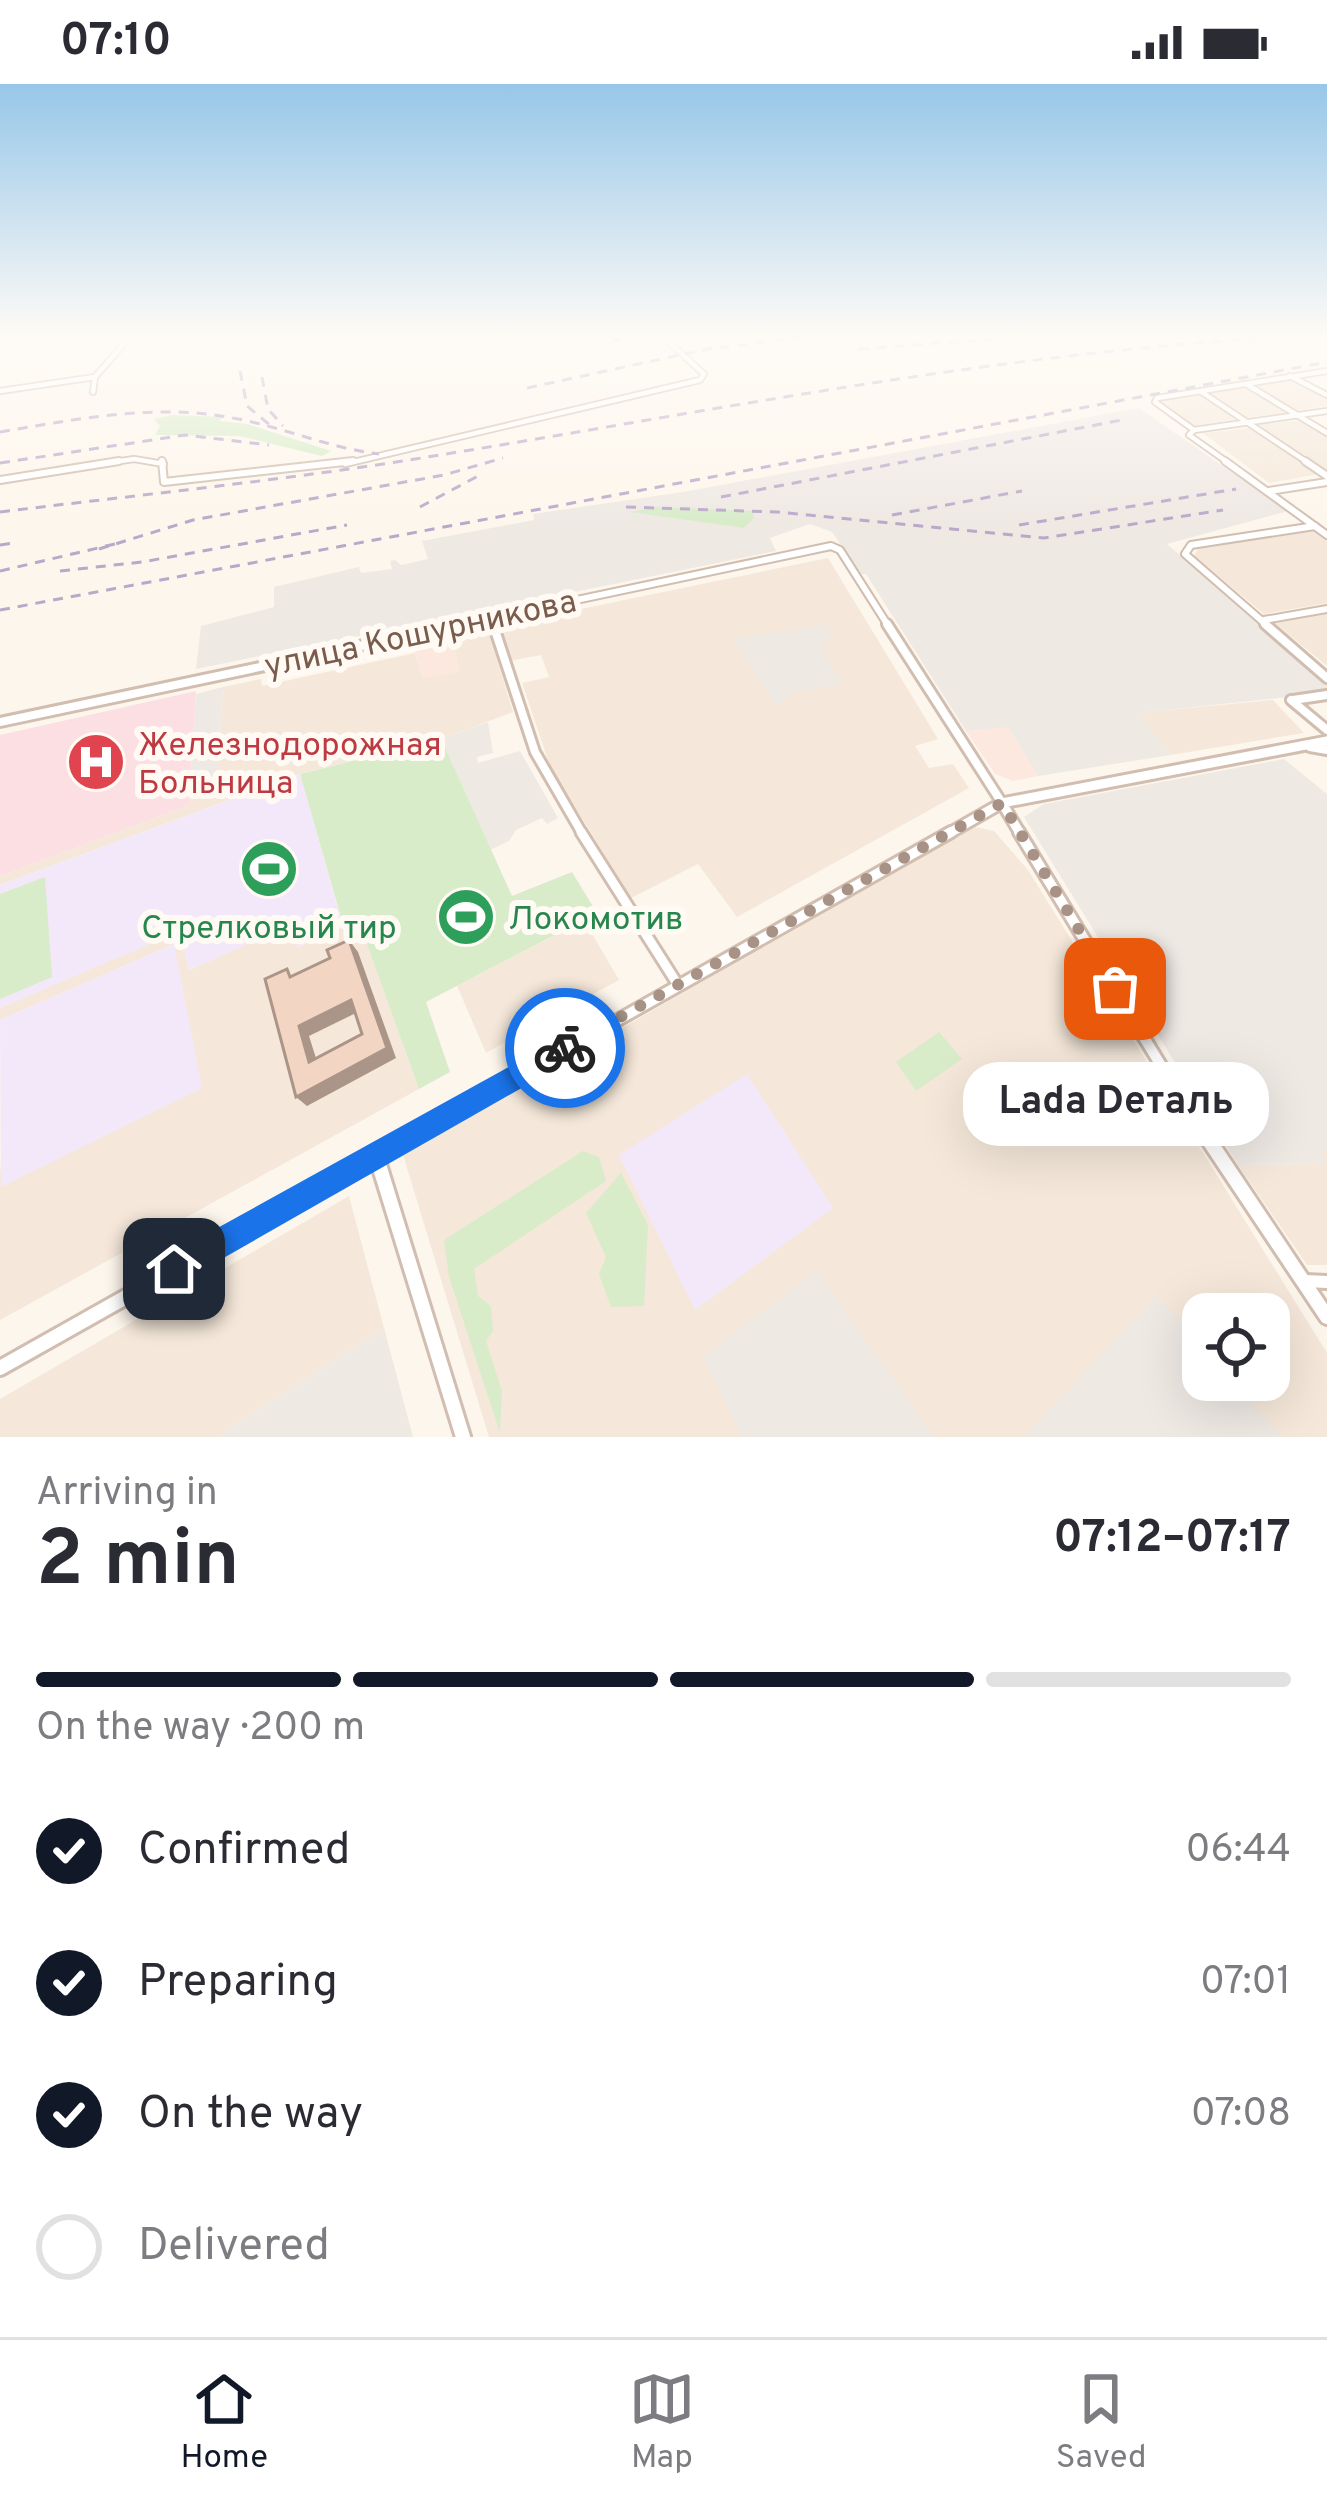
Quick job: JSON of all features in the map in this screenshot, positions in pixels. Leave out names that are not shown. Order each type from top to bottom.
[{"type":"street","points":[[0,480],[134,459],[162,461],[164,482],[340,466],[374,454],[616,399]]},
{"type":"street","points":[[1156,399],[1191,432],[1327,535]]},
{"type":"street","points":[[1213,399],[1327,479]]},
{"type":"street","points":[[1271,399],[1327,433]]},
{"type":"street","points":[[1191,432],[1327,411]]},
{"type":"street","points":[[1269,491],[1327,479]]},
{"type":"street","points":[[1315,526],[1191,545],[1185,554],[1327,678]]},
{"type":"street","name":"улица Кошурникова","points":[[0,722],[820,546],[840,550],[1002,803]]},
{"type":"street","points":[[1262,620],[1327,609]]},
{"type":"street","points":[[490,617],[535,752],[678,985]]},
{"type":"street","points":[[1327,695],[1292,700],[1327,730]]},
{"type":"street","points":[[0,1368],[1002,803],[1308,747],[1327,748]]},
{"type":"street","points":[[1002,803],[1178,1094],[1327,1317]]},
{"type":"street","points":[[376,1155],[463,1437]]},
{"type":"street","points":[[1304,1281],[1327,1282]]},
{"type":"shaded area","points":[[1209,399],[1238,419],[1192,426],[1158,402]]},
{"type":"shaded area","points":[[1217,399],[1267,399],[1288,412],[1245,418]]},
{"type":"shaded area","points":[[1274,399],[1327,399],[1327,406],[1294,411]]},
{"type":"shaded area","points":[[1139,408],[1288,511],[1167,544],[1327,682],[1327,693],[1138,713],[1171,755],[1038,776],[1008,727],[966,731],[866,574],[861,574],[832,532],[810,524],[770,538],[776,551],[196,669],[201,626],[274,607],[274,587],[359,567],[361,573],[392,569],[390,561],[395,560],[401,565],[428,559],[422,541],[534,520],[533,514],[683,492]]},
{"type":"shaded area","points":[[1301,420],[1327,436],[1327,473],[1256,425]]},
{"type":"shaded area","points":[[1249,428],[1319,474],[1269,483],[1203,433]]},
{"type":"shaded area","points":[[1315,531],[1327,540],[1327,603],[1264,614],[1194,556],[1198,549]]},
{"type":"shaded area","points":[[828,558],[938,739],[915,746],[929,768],[953,764],[969,788],[737,917],[698,864],[631,898],[550,766],[522,683],[549,677],[541,655],[509,661],[498,626]]},
{"type":"shaded area","points":[[1327,613],[1327,666],[1275,623]]},
{"type":"shaded area","points":[[824,625],[833,639],[820,642],[841,684],[790,693],[777,708],[733,639]]},
{"type":"shaded area","points":[[488,629],[513,712],[441,739],[299,774],[0,885],[0,876],[189,805],[190,789],[217,782],[223,687],[261,679],[262,686],[415,653],[423,678],[459,671],[452,637]]},
{"type":"shaded area","points":[[452,637],[459,671],[423,679],[413,645]]},
{"type":"shaded area","points":[[223,687],[217,782],[190,789],[196,694]]},
{"type":"shaded area","name":"Железнодорожная Больница","points":[[196,691],[189,805],[0,876],[0,735]]},
{"type":"shaded area","points":[[1273,700],[1304,733],[1171,755],[1137,713]]},
{"type":"shaded area","points":[[488,722],[493,753],[477,757],[478,763],[520,751],[558,818],[547,824],[542,818],[516,830],[509,841],[490,850],[441,739]]},
{"type":"shaded area","points":[[1000,724],[1008,727],[1038,776],[1013,781],[995,774],[966,731]]},
{"type":"shaded area","points":[[1284,759],[1327,794],[1327,1152],[1321,1153],[1326,1164],[1238,1165],[1024,817],[1044,804]]},
{"type":"shaded area","points":[[300,774],[343,926],[297,947],[290,925],[189,970],[180,931],[0,1008],[0,885]]},
{"type":"shaded area","points":[[971,826],[994,831],[1028,870],[1290,1293],[1182,1293],[1182,1401],[1290,1401],[1290,1293],[1327,1353],[1327,1437],[489,1437],[403,1155]]},
{"type":"shaded area","points":[[584,920],[619,980],[486,1053],[457,986]]},
{"type":"shaded area","points":[[291,924],[298,947],[343,926],[349,942],[364,935],[419,1089],[0,1320],[0,1163],[2,1185],[174,944],[0,1020],[0,1008],[180,930],[189,970]]},
{"type":"shaded area","points":[[174,944],[202,1088],[1,1187],[0,1020]]},
{"type":"shaded area","points":[[747,1074],[833,1208],[695,1310],[619,1155]]},
{"type":"shaded area","points":[[1320,1152],[1327,1152],[1327,1265],[1307,1265],[1238,1165],[1325,1164]]},
{"type":"shaded area","points":[[349,1196],[384,1328],[217,1437],[0,1437],[0,1399]]},
{"type":"shaded area","points":[[817,1271],[934,1437],[742,1437],[703,1356]]},
{"type":"shaded area","points":[[1157,1295],[1182,1323],[1182,1401],[1250,1401],[1281,1437],[1024,1437]]},
{"type":"shaded area","points":[[384,1328],[413,1437],[217,1437]]},
{"type":"green space","points":[[222,417],[220,421],[247,424],[331,451],[322,456],[239,436],[155,435],[160,426],[154,419]]},
{"type":"green space","points":[[655,507],[752,511],[754,518],[744,528],[630,512]]},
{"type":"green space","name":"Локомотив","points":[[441,739],[512,896],[572,872],[597,913],[426,1002],[450,1072],[419,1089],[364,936],[348,942],[300,774]]},
{"type":"green space","points":[[45,877],[52,977],[0,999],[0,894]]},
{"type":"green space","points":[[939,1032],[962,1059],[916,1091],[896,1062]]},
{"type":"green space","points":[[583,1151],[599,1157],[606,1181],[474,1269],[478,1296],[491,1306],[493,1331],[486,1341],[502,1391],[500,1433],[449,1277],[444,1240]]},
{"type":"green space","points":[[621,1173],[648,1225],[644,1306],[611,1307],[599,1274],[606,1257],[586,1213]]},
{"type":"building","points":[[349,940],[387,1048],[296,1097],[265,979],[287,969],[290,977],[330,958],[327,950]],"holes":[[[351,1000],[362,1034],[309,1062],[299,1026]]]},
{"type":"railway","points":[[246,399],[247,406],[271,426]]},
{"type":"railway","points":[[266,399],[268,409],[283,426]]},
{"type":"railway","points":[[0,512],[363,467],[774,399]]},
{"type":"railway","points":[[0,610],[1128,399]]},
{"type":"railway","points":[[0,432],[116,414],[175,412],[233,418],[379,454]]},
{"type":"railway","points":[[721,497],[1127,419]]},
{"type":"railway","points":[[0,463],[185,435],[269,445]]},
{"type":"railway","points":[[99,549],[193,520],[444,475],[503,458]]},
{"type":"railway","points":[[420,507],[478,476]]},
{"type":"railway","points":[[1019,525],[1236,489]]},
{"type":"railway","points":[[892,515],[1022,491]]},
{"type":"railway","points":[[626,507],[777,512],[1044,538],[1223,510]]},
{"type":"railway","points":[[60,571],[142,562],[347,525]]},
{"type":"railway","points":[[0,545],[14,543]]},
{"type":"railway","points":[[0,571],[115,544]]},
{"type":"way so far","points":[[565,1048],[1002,803],[1115,989]]},
{"type":"place","name":"Железнодорожная Больница","points":[[96,762]]},
{"type":"place","name":"Стрелковый тир","points":[[269,869]]},
{"type":"place","name":"Локомотив","points":[[466,917]]},
{"type":"place","name":"Lada Dеталь","points":[[1115,989]]},
{"type":"route","points":[[174,1269],[565,1048]]}]
